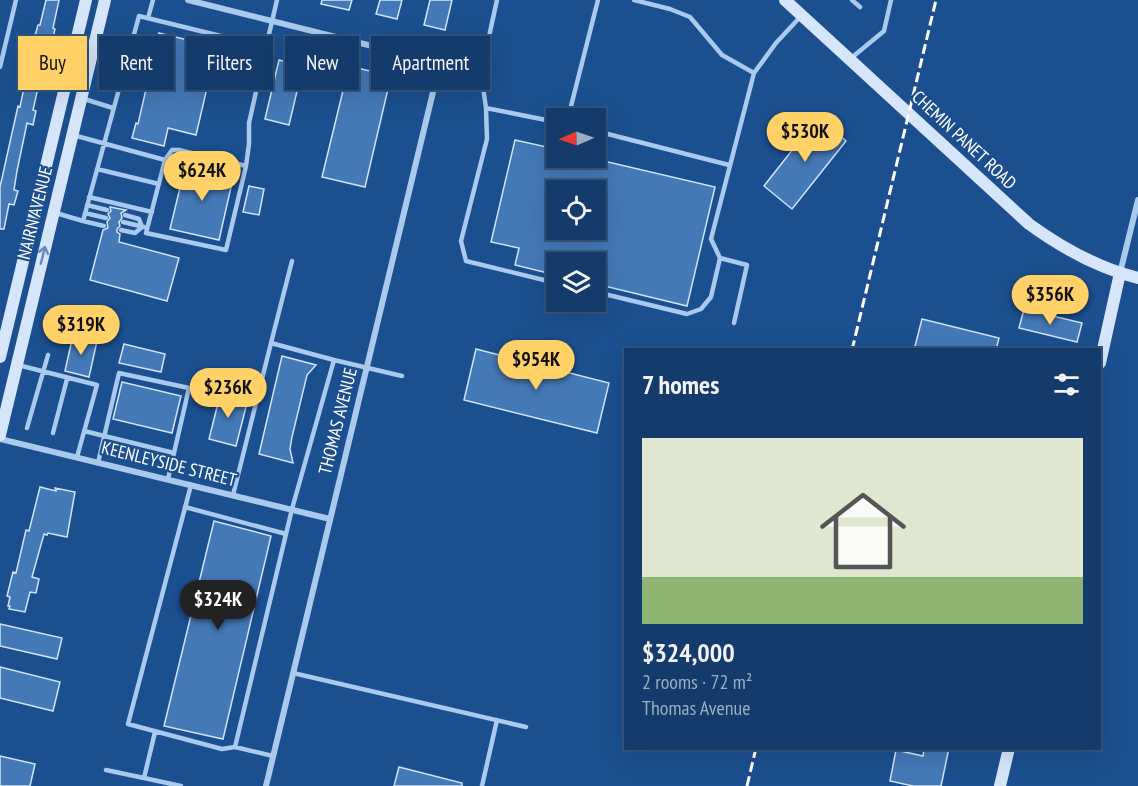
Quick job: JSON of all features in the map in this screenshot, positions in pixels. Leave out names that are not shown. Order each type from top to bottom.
[{"type":"main road","name":"NAIRN AVENUE","points":[[0,357],[86,0]]},
{"type":"main road","name":"NAIRN AVENUE","points":[[0,437],[105,0]]},
{"type":"main road","name":"CHEMIN PANET ROAD","points":[[785,0],[1029,224],[1053,242],[1091,262],[1138,278]]},
{"type":"main road","points":[[55,131],[73,135]]},
{"type":"main road","points":[[1101,358],[1120,273]]},
{"type":"main road","points":[[20,275],[37,280]]},
{"type":"main road","points":[[1000,786],[1009,750]]},
{"type":"street","points":[[188,0],[371,45]]},
{"type":"street","name":"THOMAS AVENUE","points":[[266,786],[434,90]]},
{"type":"street","points":[[1120,273],[1138,200]]},
{"type":"street","name":"KEENLEYSIDE STREET","points":[[0,437],[330,519]]},
{"type":"lane","points":[[0,67],[16,0]]},
{"type":"lane","points":[[148,18],[153,0]]},
{"type":"lane","points":[[269,36],[277,0]]},
{"type":"lane","points":[[489,36],[496,0]]},
{"type":"lane","points":[[571,108],[598,0]]},
{"type":"lane","points":[[633,0],[670,9],[690,17],[722,55],[754,73]]},
{"type":"lane","points":[[852,0],[860,7]]},
{"type":"lane","points":[[850,59],[884,31],[891,0]]},
{"type":"lane","points":[[606,294],[687,314],[701,309],[711,297],[720,258],[711,239],[754,73],[776,43],[802,15]]},
{"type":"lane","points":[[83,221],[139,16],[224,36]]},
{"type":"lane","points":[[0,34],[8,35]]},
{"type":"lane","points":[[125,215],[139,219],[147,233],[226,250],[246,166],[249,123],[256,90]]},
{"type":"lane","points":[[483,90],[487,139],[461,241],[466,261],[546,281]]},
{"type":"lane","points":[[81,98],[113,108]]},
{"type":"lane","points":[[486,108],[546,120]]},
{"type":"lane","points":[[606,134],[729,165]]},
{"type":"lane","points":[[73,135],[165,160]]},
{"type":"lane","points":[[121,230],[135,233],[145,227],[152,212],[165,160],[172,150],[246,166]]},
{"type":"lane","points":[[97,169],[159,184]]},
{"type":"lane","points":[[89,197],[152,212]]},
{"type":"lane","points":[[87,205],[107,210]]},
{"type":"lane","points":[[53,213],[104,226]]},
{"type":"lane","points":[[85,213],[105,218]]},
{"type":"lane","points":[[123,222],[145,227]]},
{"type":"lane","points":[[720,258],[747,265],[734,323]]},
{"type":"lane","points":[[233,495],[292,261]]},
{"type":"lane","points":[[271,343],[402,376]]},
{"type":"lane","points":[[27,428],[48,355]]},
{"type":"lane","points":[[235,747],[292,509],[334,360]]},
{"type":"lane","points":[[17,364],[67,379],[97,385],[77,457]]},
{"type":"lane","points":[[98,463],[119,373],[189,388],[168,479]]},
{"type":"lane","points":[[53,433],[67,379]]},
{"type":"lane","points":[[84,431],[174,453]]},
{"type":"lane","points":[[191,485],[128,724],[222,749],[235,747],[273,756]]},
{"type":"lane","points":[[185,507],[286,534]]},
{"type":"lane","points":[[293,673],[526,727]]},
{"type":"lane","points":[[482,786],[497,720]]},
{"type":"lane","points":[[144,778],[155,732]]},
{"type":"lane","points":[[106,770],[181,786]]},
{"type":"building","points":[[46,0],[59,0],[54,36],[35,36],[38,25],[40,25]]},
{"type":"building","points":[[322,0],[352,0],[349,10],[321,4]]},
{"type":"building","points":[[380,0],[402,0],[397,19],[376,14]]},
{"type":"building","points":[[430,0],[452,0],[445,30],[424,25]]},
{"type":"building","points":[[174,37],[186,40],[186,90],[206,90],[196,135],[168,128],[164,146],[132,138],[136,123],[138,124],[146,90],[174,90]]},
{"type":"building","points":[[279,60],[285,62],[285,90],[297,90],[289,125],[265,119]]},
{"type":"building","points":[[359,68],[371,71],[371,90],[388,90],[365,187],[322,177],[343,90],[359,90]]},
{"type":"building","points":[[24,90],[37,90],[33,110],[36,111],[33,125],[27,123],[17,171],[14,190],[18,191],[14,205],[9,204],[4,229],[0,229],[0,187],[18,106],[20,107]]},
{"type":"building","points":[[819,116],[846,141],[792,209],[764,186]]},
{"type":"building","points":[[515,140],[546,147],[546,168],[606,168],[606,162],[715,187],[687,306],[606,286],[606,252],[546,252],[546,273],[515,265],[519,248],[491,242]]},
{"type":"building","points":[[186,163],[234,174],[219,240],[170,229]]},
{"type":"building","points":[[249,186],[264,189],[259,215],[243,212]]},
{"type":"building","points":[[110,207],[126,210],[121,213],[120,226],[117,229],[120,234],[119,242],[179,258],[167,301],[90,280],[103,230],[108,228]]},
{"type":"building","points":[[1024,309],[1082,323],[1077,342],[1019,328]]},
{"type":"building","points":[[922,319],[999,338],[996,348],[915,348]]},
{"type":"building","points":[[73,335],[97,341],[89,377],[65,371]]},
{"type":"building","points":[[124,344],[165,354],[161,372],[119,363]]},
{"type":"building","points":[[476,349],[609,383],[597,433],[464,400]]},
{"type":"building","points":[[282,356],[316,365],[307,375],[292,437],[290,449],[293,463],[259,454]]},
{"type":"building","points":[[122,382],[181,396],[172,433],[113,419]]},
{"type":"building","points":[[221,391],[248,399],[236,446],[209,439]]},
{"type":"building","points":[[40,487],[75,492],[67,537],[44,534],[32,577],[39,579],[36,593],[30,592],[25,612],[9,609],[10,597],[7,596],[13,572],[16,573],[26,530],[29,531]]},
{"type":"building","points":[[214,521],[271,536],[223,739],[164,726]]},
{"type":"building","points":[[0,624],[62,638],[57,659],[0,646]]},
{"type":"building","points":[[0,667],[60,682],[53,711],[0,698]]},
{"type":"building","points":[[896,750],[923,756],[924,750],[949,750],[941,786],[913,786],[890,781]]},
{"type":"building","points":[[0,756],[35,764],[30,786],[0,786]]},
{"type":"building","points":[[399,767],[462,783],[462,786],[394,786]]},
{"type":"railway","points":[[852,348],[936,0]]},
{"type":"railway","points":[[747,786],[756,750]]}]
